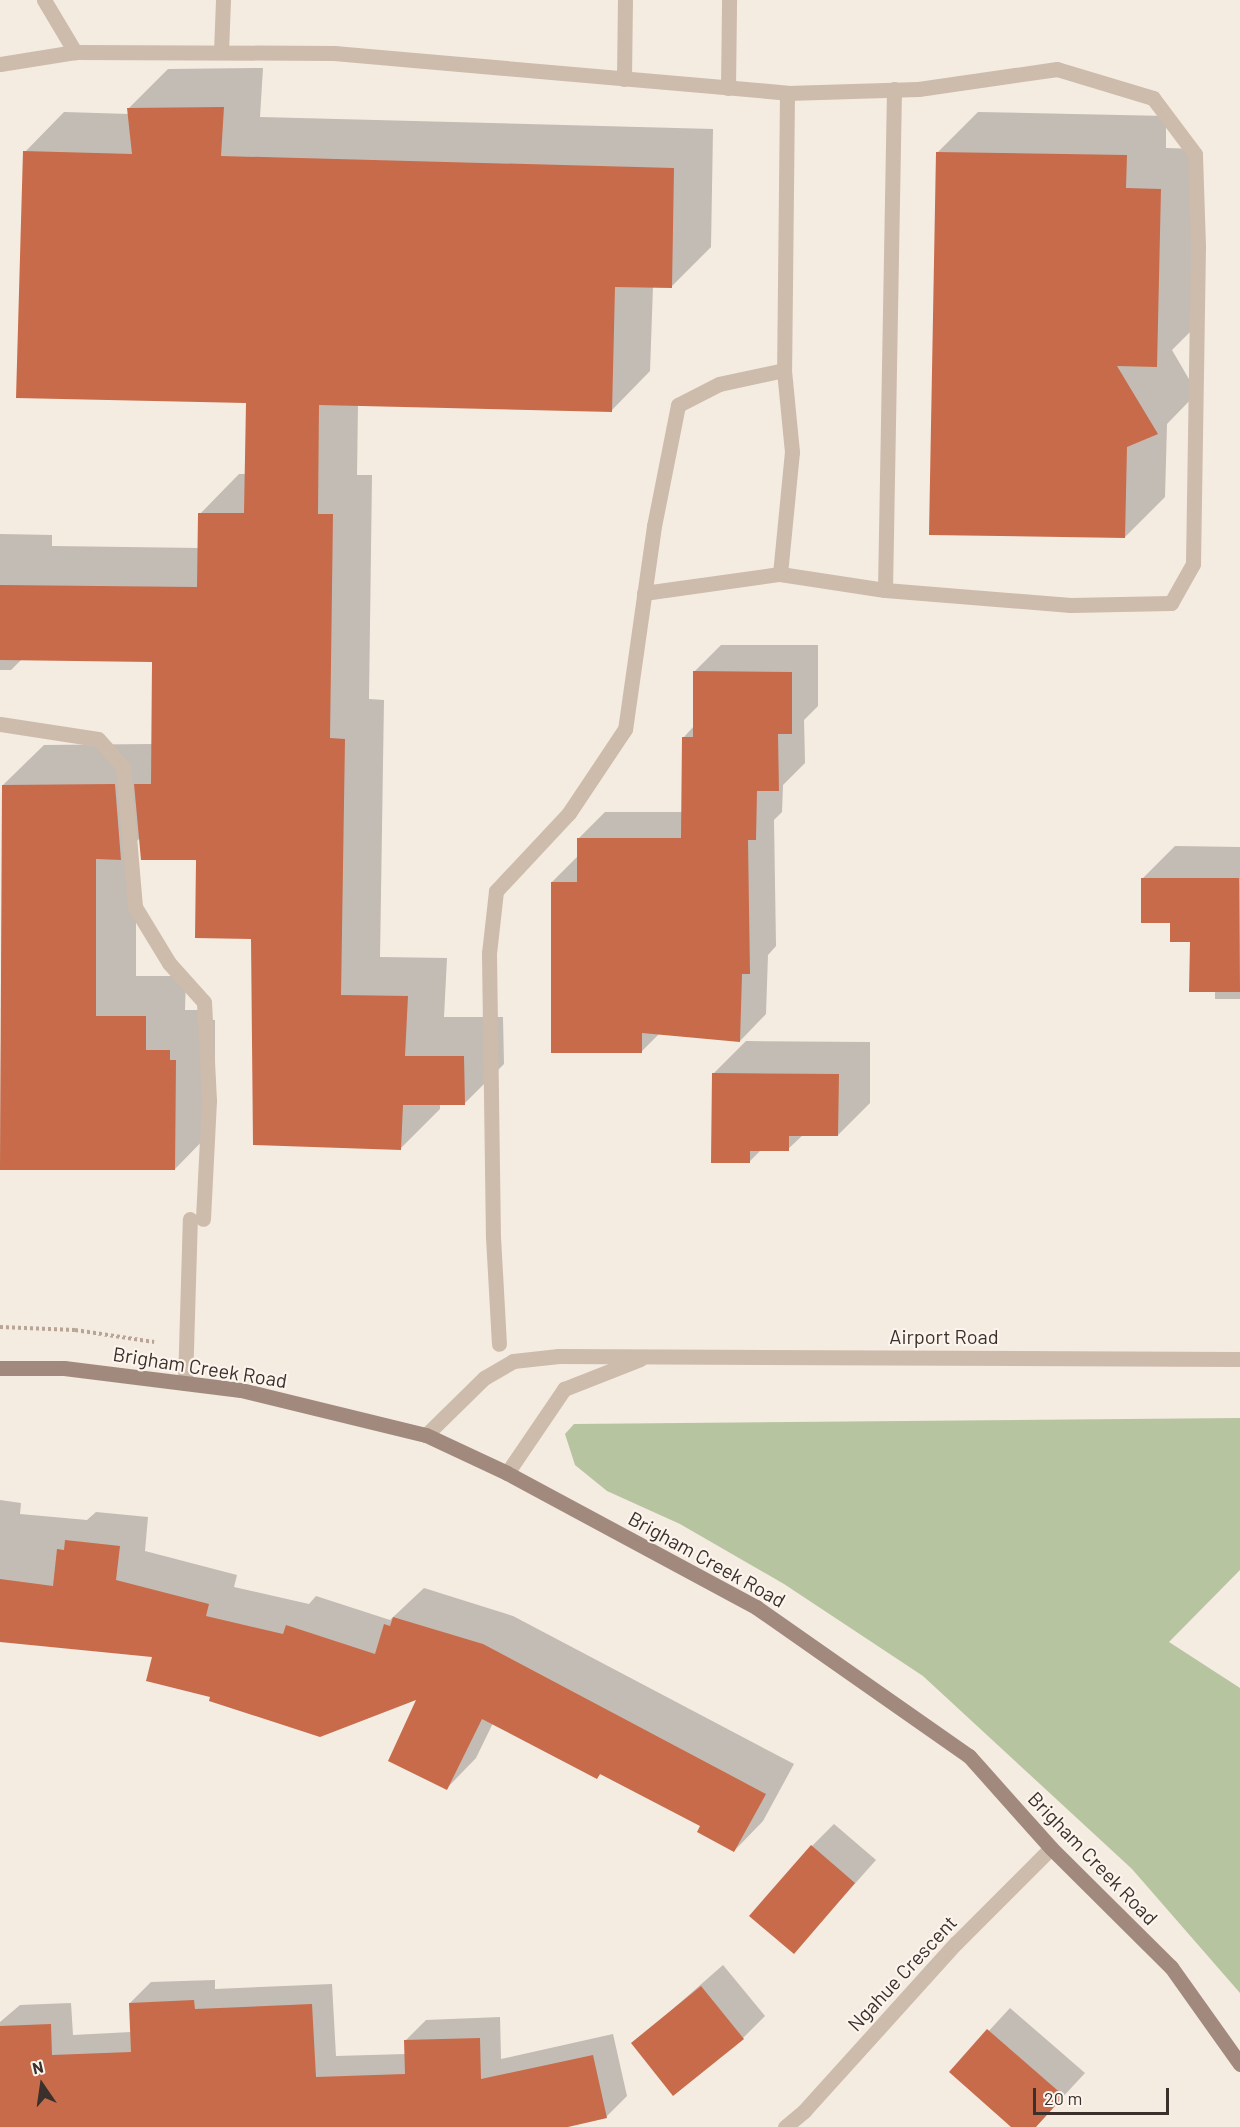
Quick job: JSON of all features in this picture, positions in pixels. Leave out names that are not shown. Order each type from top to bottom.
[{"type":"main road","name":"Brigham Creek Road","points":[[0,1368],[64,1368],[241,1390],[426,1435],[507,1473],[756,1607],[969,1756],[1051,1848],[1171,1967],[1240,2064]]},
{"type":"street","points":[[44,0],[75,52]]},
{"type":"street","points":[[221,52],[223,0]]},
{"type":"street","points":[[624,79],[625,0]]},
{"type":"street","points":[[728,88],[729,0]]},
{"type":"street","points":[[0,64],[75,52],[334,53],[787,93],[894,89],[1057,69],[1153,98],[1195,154],[1198,246],[1193,564],[1171,603],[1070,605],[885,590],[780,574],[644,593]]},
{"type":"street","points":[[885,590],[894,89]]},
{"type":"street","points":[[780,574],[792,452],[784,370],[787,93]]},
{"type":"street","points":[[499,1344],[493,1237],[489,953],[496,891],[569,813],[625,729],[644,593],[678,405],[719,384],[784,370]]},
{"type":"street","points":[[0,724],[98,739],[123,768],[135,907],[169,963],[204,1002],[209,1100],[197,1219],[185,1383]]},
{"type":"street","name":"Airport Road","points":[[426,1435],[484,1378],[513,1361],[559,1356],[1240,1359]]},
{"type":"street","name":"Airport Road","points":[[507,1473],[564,1389],[648,1356]]},
{"type":"street","name":"Ngahue Crescent","points":[[785,2127],[804,2111],[956,1943],[1051,1848]]},
{"type":"path","points":[[0,1327],[75,1330]]},
{"type":"green space","points":[[1240,1418],[1240,1570],[1169,1642],[1240,1688],[1240,1993],[1132,1869],[923,1676],[784,1584],[680,1524],[607,1491],[575,1465],[565,1434],[574,1424]]},
{"type":"building","points":[[224,107],[221,156],[674,168],[672,288],[615,287],[612,412],[319,405],[318,514],[333,514],[330,738],[345,739],[341,995],[408,996],[405,1056],[464,1056],[465,1105],[403,1105],[401,1150],[253,1145],[251,939],[195,938],[196,860],[141,860],[134,784],[151,784],[152,662],[0,660],[0,585],[197,587],[198,513],[244,513],[246,403],[16,398],[23,151],[132,154],[127,108]]},
{"type":"building","points":[[936,152],[1127,155],[1126,188],[1161,189],[1157,367],[1117,366],[1158,434],[1127,447],[1125,538],[929,535]]},
{"type":"building","points":[[693,671],[792,672],[792,734],[778,734],[779,791],[757,791],[756,840],[748,840],[750,974],[742,974],[740,1042],[642,1033],[642,1053],[551,1053],[551,882],[577,882],[577,838],[681,838],[682,737],[693,737]]},
{"type":"building","points":[[115,784],[121,860],[96,859],[96,1016],[146,1016],[146,1050],[170,1050],[170,1060],[176,1060],[175,1170],[0,1170],[2,785]]},
{"type":"building","points":[[1141,878],[1239,878],[1240,992],[1189,992],[1190,942],[1170,942],[1170,923],[1141,923]]},
{"type":"building","points":[[712,1073],[839,1074],[838,1136],[789,1136],[789,1151],[750,1151],[750,1163],[711,1163]]},
{"type":"building","points":[[65,1540],[120,1546],[116,1580],[209,1604],[206,1616],[283,1634],[286,1625],[375,1654],[384,1624],[390,1626],[393,1617],[483,1644],[766,1794],[734,1852],[697,1832],[700,1826],[600,1774],[597,1779],[482,1719],[447,1790],[388,1761],[416,1700],[320,1737],[209,1701],[210,1697],[146,1681],[152,1657],[0,1642],[0,1579],[53,1586],[57,1549],[64,1550]]},
{"type":"building","points":[[811,1845],[855,1883],[794,1954],[749,1916]]},
{"type":"building","points":[[701,1986],[744,2039],[673,2096],[631,2043]]},
{"type":"building","points":[[194,2000],[195,2009],[312,2004],[316,2077],[405,2074],[404,2040],[480,2038],[481,2079],[593,2055],[607,2118],[568,2127],[0,2127],[0,2026],[51,2024],[52,2055],[131,2052],[129,2003]]},
{"type":"building","points":[[987,2029],[1064,2096],[1036,2127],[1011,2127],[949,2072]]}]
